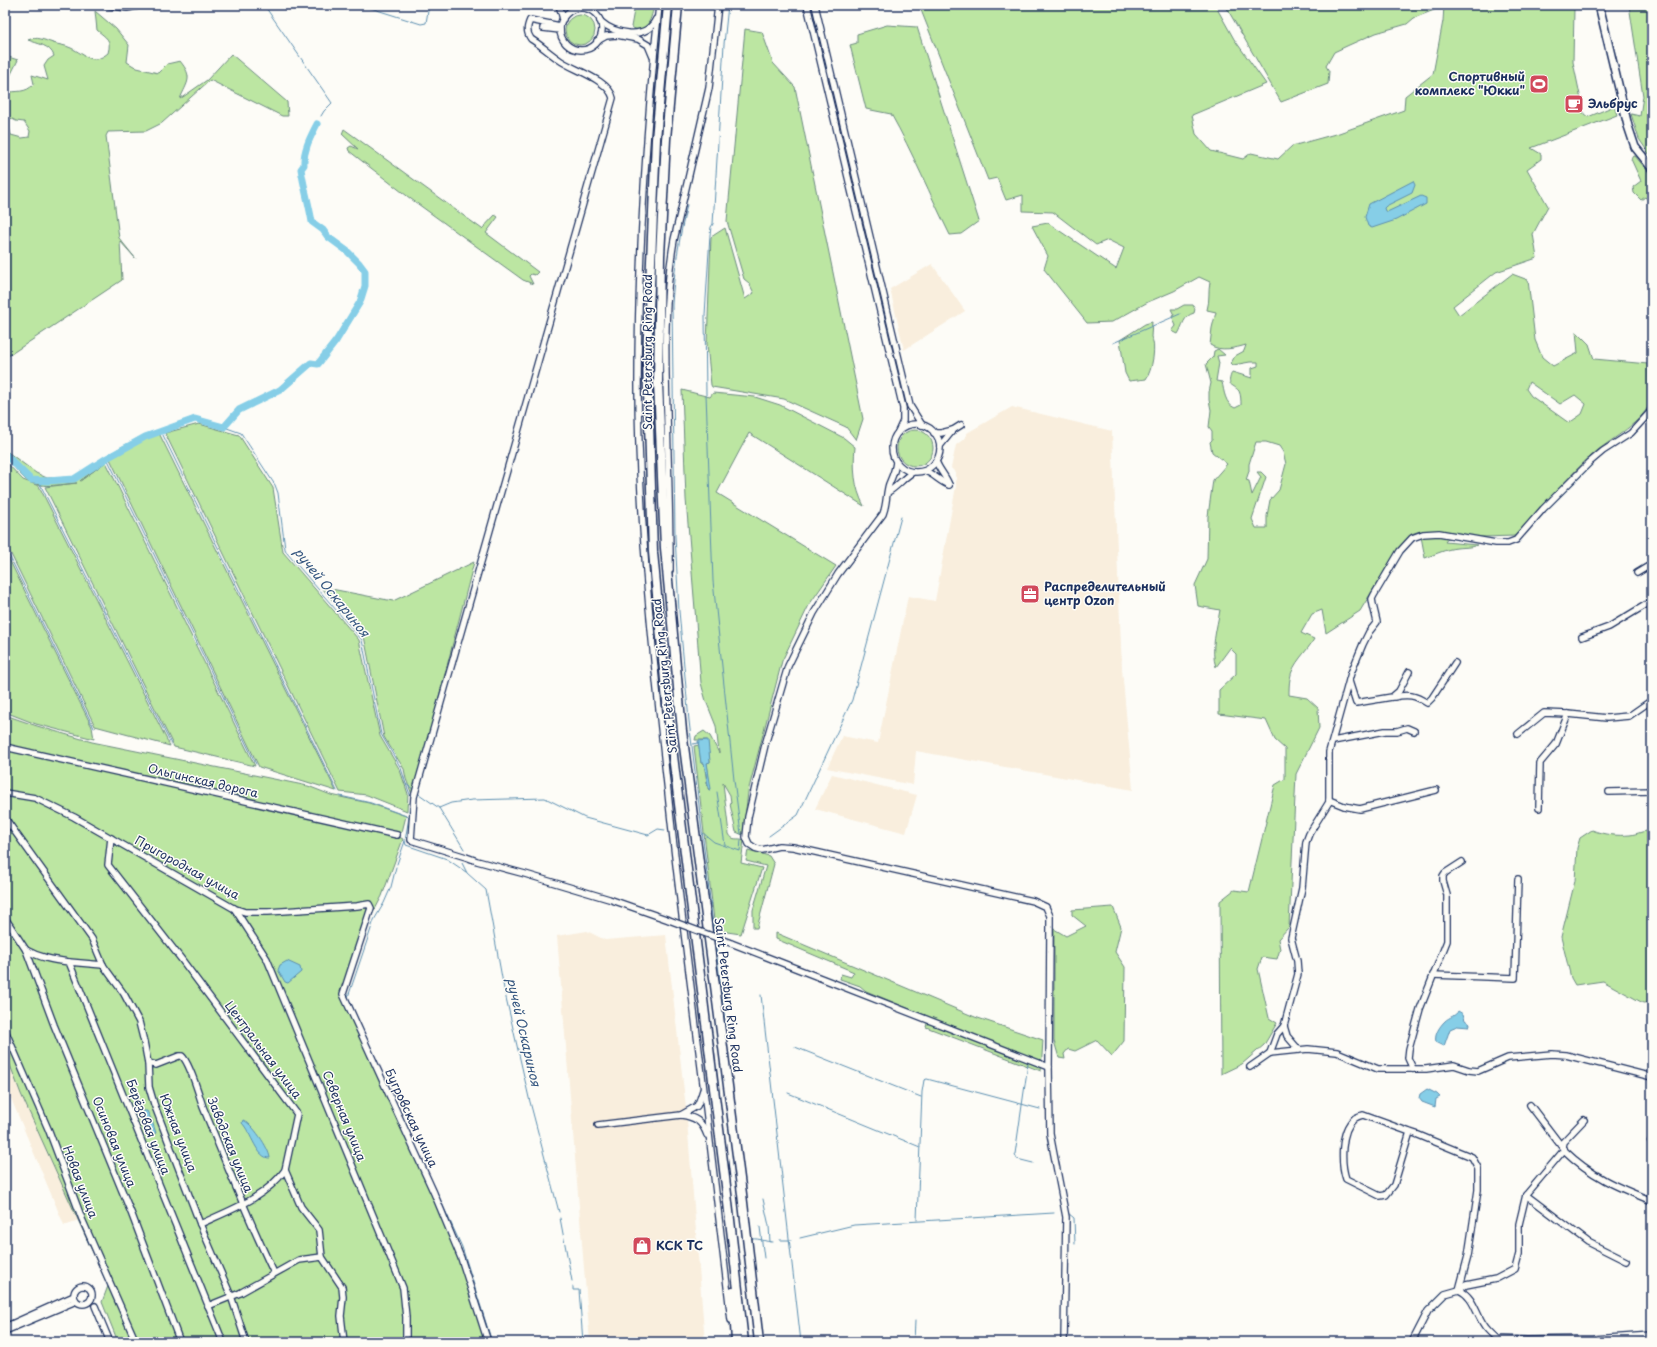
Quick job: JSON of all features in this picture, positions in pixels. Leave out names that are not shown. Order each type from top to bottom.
[{"type":"highway","name":"Saint Petersburg Ring Road","points":[[668,5],[656,139],[647,359],[653,552],[670,731],[744,1342]]},
{"type":"highway","name":"Saint Petersburg Ring Road","points":[[678,5],[666,139],[660,256],[658,382],[665,548],[682,731],[742,1194],[759,1342]]},
{"type":"highway","points":[[734,1258],[733,1294],[735,1342]]},
{"type":"main road","points":[[1599,5],[1628,126],[1635,147],[1652,168]]},
{"type":"street","points":[[106,5],[127,8],[138,6]]},
{"type":"street","points":[[559,5],[563,19]]},
{"type":"street","points":[[569,5],[591,11],[600,21],[612,29],[638,33],[643,32],[652,26],[658,13]]},
{"type":"street","points":[[659,5],[643,223],[638,375],[644,551],[653,656],[680,905],[735,1342]]},
{"type":"street","points":[[671,610],[666,384],[667,294],[674,240],[709,88],[718,5]]},
{"type":"street","points":[[807,5],[903,408],[903,421],[892,443],[893,456],[896,462],[906,470],[912,472],[925,471],[931,473],[942,483],[949,485],[936,461]]},
{"type":"street","points":[[814,5],[910,406],[922,425],[934,433],[940,446]]},
{"type":"street","points":[[578,8],[568,13],[563,19],[560,28],[564,41],[567,45],[577,50],[588,48],[606,36],[617,35],[638,39],[648,46],[654,60]]},
{"type":"street","points":[[560,28],[530,20],[527,28],[528,35],[531,39],[562,62],[598,81],[610,91],[613,98],[414,797],[411,840],[466,856],[477,861],[609,899],[669,920],[1048,1067]]},
{"type":"street","points":[[597,42],[601,35],[602,28],[600,21]]},
{"type":"street","points":[[543,28],[560,28]]},
{"type":"street","points":[[1270,1053],[1277,1034],[1284,1026],[1298,974],[1297,961],[1291,938],[1302,888],[1306,842],[1329,800],[1329,752],[1349,681],[1363,644],[1369,632],[1377,622],[1372,599],[1400,551],[1412,538],[1423,534],[1444,533],[1496,543],[1508,543],[1516,540],[1543,509],[1590,462],[1603,451],[1631,433],[1652,410]]},
{"type":"street","points":[[898,432],[909,425],[922,425]]},
{"type":"street","points":[[925,471],[936,461],[940,446],[954,430],[961,425]]},
{"type":"street","points":[[934,433],[954,430]]},
{"type":"street","points":[[896,462],[893,477],[888,485],[883,514],[838,574],[814,613],[788,666],[748,817],[746,837],[749,844],[762,850],[779,846],[793,847],[1033,902],[1046,907],[1050,916],[1048,1067],[1050,1134],[1066,1217],[1064,1342]]},
{"type":"street","points":[[888,492],[893,489],[904,477],[912,472]]},
{"type":"street","points":[[1637,573],[1652,564]]},
{"type":"street","points":[[1582,637],[1609,627],[1652,601]]},
{"type":"street","points":[[1349,681],[1356,703],[1410,695],[1417,696],[1427,703],[1455,663]]},
{"type":"street","points":[[1392,697],[1399,691],[1409,672]]},
{"type":"street","points":[[1518,734],[1544,713],[1607,718],[1629,716],[1652,700]]},
{"type":"street","points":[[1539,808],[1540,763],[1556,744],[1568,714]]},
{"type":"street","points":[[1333,741],[1385,731],[1397,731],[1406,728],[1414,731]]},
{"type":"street","name":"Ольгинская дорога","points":[[5,747],[397,835]]},
{"type":"street","points":[[1329,800],[1344,806],[1360,809],[1436,790]]},
{"type":"street","points":[[1609,792],[1652,791]]},
{"type":"street","name":"Пригородная улица","points":[[5,793],[35,798],[74,816],[233,908],[245,912],[268,912],[369,904]]},
{"type":"street","name":"Южная улица","points":[[5,818],[92,939],[103,965],[124,994],[138,1022],[148,1063],[149,1087],[154,1104],[200,1224],[231,1296],[246,1342]]},
{"type":"street","name":"Центральная улица","points":[[111,838],[108,865],[182,960],[297,1114],[285,1170]]},
{"type":"street","points":[[1413,1068],[1408,1058],[1408,1049],[1420,1009],[1447,941],[1447,895],[1443,876],[1445,873],[1462,862]]},
{"type":"street","points":[[1433,975],[1516,978],[1518,879]]},
{"type":"street","name":"Бугровская улица","points":[[369,904],[371,908],[343,994],[462,1258],[488,1342]]},
{"type":"street","name":"Северная улица","points":[[233,908],[258,943],[267,959],[403,1288],[406,1318],[406,1342]]},
{"type":"street","name":"Осиновая улица","points":[[5,918],[26,950],[60,1039],[132,1215],[180,1342]]},
{"type":"street","points":[[26,950],[35,955],[70,962],[103,965]]},
{"type":"street","name":"Берёзовая улица","points":[[70,962],[223,1342]]},
{"type":"street","points":[[1284,1026],[1287,1036],[1299,1050]]},
{"type":"street","name":"Новая улица","points":[[5,1030],[49,1131],[82,1219],[136,1342]]},
{"type":"street","points":[[1250,1067],[1270,1053],[1299,1050],[1325,1050],[1337,1052],[1378,1069],[1437,1068],[1454,1065],[1469,1070],[1478,1071],[1508,1058],[1552,1054],[1566,1055],[1652,1077]]},
{"type":"street","name":"Заводская улица","points":[[148,1063],[156,1065],[178,1056],[184,1058],[243,1205],[274,1273]]},
{"type":"street","points":[[681,1115],[697,1106],[703,1084]]},
{"type":"street","points":[[1530,1105],[1563,1149],[1577,1163],[1614,1186],[1652,1201]]},
{"type":"street","points":[[598,1126],[681,1115],[698,1119],[703,1125],[710,1140]]},
{"type":"street","points":[[1410,1132],[1394,1185],[1386,1195],[1380,1196],[1346,1180],[1343,1170],[1343,1147],[1346,1132],[1354,1119],[1363,1115],[1410,1132],[1472,1158],[1478,1168],[1478,1190],[1468,1256],[1459,1290]]},
{"type":"street","points":[[1412,1342],[1428,1311],[1444,1294],[1459,1290],[1466,1285],[1496,1279],[1515,1269],[1519,1254],[1519,1224],[1526,1196],[1563,1149],[1563,1142],[1584,1120]]},
{"type":"street","points":[[200,1224],[243,1205],[266,1190],[280,1178],[285,1170]]},
{"type":"street","points":[[285,1170],[301,1207],[319,1230],[322,1257],[342,1287],[343,1297],[341,1316],[344,1342]]},
{"type":"street","points":[[1526,1196],[1588,1242],[1626,1261]]},
{"type":"street","points":[[208,1306],[261,1282],[298,1260],[322,1257]]},
{"type":"street","points":[[1459,1290],[1469,1296],[1484,1325],[1497,1339],[1594,1341],[1652,1335]]},
{"type":"street","points":[[5,1327],[75,1298],[5,1331]]},
{"type":"street","points":[[95,1306],[110,1342]]},
{"type":"shaded area","points":[[932,264],[965,311],[904,350],[890,289]]},
{"type":"shaded area","points":[[1012,407],[1112,431],[1122,669],[1133,790],[916,751],[913,785],[827,768],[842,736],[878,743],[908,596],[935,601],[956,486],[956,473],[951,468],[956,445],[964,439],[967,433]]},
{"type":"shaded area","points":[[832,774],[917,795],[906,833],[815,809]]},
{"type":"shaded area","points":[[587,931],[605,940],[666,935],[686,1108],[705,1342],[590,1342],[557,936]]},
{"type":"shaded area","points":[[5,1052],[21,1094],[79,1220],[64,1225],[5,1084]]},
{"type":"green space","points":[[635,5],[654,5],[648,24],[641,29],[631,27]]},
{"type":"green space","points":[[919,5],[1215,5],[1234,39],[1266,84],[1192,115],[1196,134],[1211,151],[1243,159],[1251,153],[1278,159],[1292,146],[1339,133],[1404,110],[1405,96],[1433,74],[1443,21],[1444,6],[1414,18],[1407,24],[1376,33],[1334,52],[1326,66],[1329,71],[1328,84],[1281,102],[1225,5],[1559,5],[1574,8],[1573,62],[1584,114],[1588,117],[1614,106],[1617,115],[1531,148],[1541,154],[1541,159],[1527,169],[1548,206],[1533,234],[1537,258],[1496,272],[1453,306],[1459,315],[1512,274],[1528,280],[1535,340],[1542,357],[1553,366],[1578,353],[1576,331],[1589,344],[1594,359],[1648,364],[1650,390],[1649,404],[1641,417],[1598,450],[1576,470],[1516,536],[1448,538],[1445,542],[1477,545],[1449,549],[1425,558],[1420,531],[1411,534],[1388,565],[1360,611],[1326,633],[1322,610],[1312,614],[1301,633],[1314,639],[1291,673],[1289,685],[1289,695],[1307,698],[1318,708],[1319,728],[1296,774],[1289,927],[1278,939],[1280,949],[1277,959],[1262,957],[1258,969],[1269,1018],[1277,1023],[1264,1045],[1242,1064],[1221,1074],[1220,901],[1234,890],[1249,892],[1275,785],[1285,779],[1285,749],[1275,740],[1266,720],[1219,714],[1219,690],[1236,674],[1236,654],[1230,648],[1216,667],[1214,660],[1214,646],[1220,610],[1198,606],[1195,585],[1207,559],[1208,516],[1213,480],[1227,464],[1212,452],[1210,442],[1212,440],[1212,431],[1209,427],[1211,410],[1209,392],[1211,383],[1206,364],[1213,357],[1214,351],[1218,349],[1225,355],[1217,356],[1219,363],[1216,381],[1222,382],[1224,393],[1229,404],[1235,408],[1241,405],[1241,398],[1239,391],[1230,382],[1232,372],[1252,378],[1252,368],[1258,366],[1258,362],[1233,365],[1231,363],[1235,356],[1244,351],[1246,345],[1223,349],[1210,345],[1216,312],[1207,310],[1210,282],[1199,277],[1174,291],[1148,302],[1112,322],[1087,323],[1044,269],[1048,256],[1032,226],[1048,223],[1116,269],[1124,248],[1108,240],[1096,245],[1053,212],[1023,211],[1023,195],[1006,200],[997,178],[988,180]],"holes":[[[1529,382],[1560,404],[1575,395],[1586,404],[1582,414],[1569,423],[1531,396],[1526,389]],[[1256,442],[1266,442],[1279,446],[1283,452],[1286,464],[1279,490],[1270,500],[1267,516],[1267,528],[1256,528],[1252,519],[1266,477],[1261,472],[1257,472],[1261,477],[1252,495],[1249,481],[1246,480]]]},
{"type":"green space","points":[[1629,5],[1652,5],[1652,158],[1639,139],[1631,114],[1640,116],[1643,96]]},
{"type":"green space","points":[[95,11],[116,29],[129,45],[127,62],[137,68],[158,73],[167,64],[180,61],[187,72],[188,80],[180,99],[207,80],[231,54],[287,102],[288,116],[282,116],[210,80],[162,123],[146,131],[108,132],[106,136],[119,238],[136,259],[120,241],[122,280],[5,358],[5,122],[8,123],[11,135],[22,138],[29,137],[30,131],[24,122],[16,121],[5,115],[5,93],[24,90],[31,87],[34,84],[32,75],[48,80],[44,66],[48,60],[54,56],[52,52],[47,47],[28,40],[34,38],[66,46],[93,59],[98,59],[108,53],[109,42],[97,30]]},
{"type":"green space","points":[[580,15],[591,19],[595,30],[591,41],[580,45],[569,41],[565,30],[569,19]]},
{"type":"green space","points":[[887,25],[917,27],[979,221],[961,234],[950,235],[907,144],[891,114],[866,109],[850,45],[857,43],[857,34]]},
{"type":"green space","points":[[745,29],[762,32],[773,63],[795,87],[863,419],[856,440],[846,427],[784,399],[712,387],[711,385],[707,344],[711,237],[725,228],[745,299],[754,293],[749,283],[744,279],[727,221]]},
{"type":"green space","points":[[5,56],[18,60],[10,76],[5,75]]},
{"type":"green space","points":[[344,129],[482,229],[495,215],[498,217],[486,233],[538,272],[535,275],[531,274],[529,276],[533,284],[523,280],[411,199],[349,151],[348,148],[351,146],[358,149],[342,134]]},
{"type":"green space","points":[[1635,156],[1652,176],[1652,204],[1645,197],[1641,200],[1634,193],[1633,187],[1641,181],[1631,159]]},
{"type":"green space","points":[[1184,305],[1193,305],[1195,309],[1194,313],[1190,314],[1185,319],[1178,334],[1172,331],[1176,326],[1171,309],[1177,309]]},
{"type":"green space","points":[[1152,322],[1151,337],[1154,352],[1150,370],[1146,379],[1129,381],[1125,373],[1120,340],[1145,324]]},
{"type":"green space","points":[[682,390],[710,397],[713,393],[755,397],[780,405],[844,438],[855,447],[854,462],[856,485],[864,506],[749,433],[717,493],[836,566],[809,605],[782,661],[748,792],[743,835],[736,832],[730,804],[730,795],[723,783],[729,834],[734,839],[744,840],[741,863],[762,868],[741,934],[715,929],[694,746],[699,745],[701,763],[704,763],[708,789],[710,790],[707,762],[710,762],[707,740],[695,740],[696,736],[704,731],[710,736],[719,753],[716,726],[706,701],[701,683],[686,499]]},
{"type":"green space","points":[[199,424],[239,435],[273,488],[283,552],[359,640],[380,736],[400,770],[408,794],[407,811],[367,795],[340,792],[165,433]]},
{"type":"green space","points":[[172,427],[159,433],[336,791],[259,767],[110,459],[111,458],[80,481],[106,462],[255,766],[174,747],[45,487],[77,483],[50,486],[31,482],[25,479],[11,463],[5,459],[5,450],[36,473],[47,478],[73,477],[121,447],[144,436]]},
{"type":"green space","points":[[919,430],[928,435],[932,441],[932,455],[928,461],[919,466],[911,466],[902,461],[898,455],[897,444],[902,435],[908,431]]},
{"type":"green space","points":[[5,461],[23,480],[39,486],[170,746],[95,726],[5,542]]},
{"type":"green space","points":[[5,551],[92,727],[94,739],[36,724],[5,712]]},
{"type":"green space","points":[[474,562],[413,797],[404,769],[384,737],[364,636],[321,587],[393,601]]},
{"type":"green space","points":[[5,715],[92,742],[308,786],[331,795],[369,803],[406,816],[402,832],[397,834],[397,836],[403,839],[382,896],[370,919],[344,994],[461,1249],[490,1342],[118,1342],[102,1302],[108,1286],[21,1094],[5,1052]]},
{"type":"green space","points":[[1592,830],[1606,834],[1621,835],[1652,831],[1652,1002],[1643,1003],[1603,981],[1575,985],[1571,978],[1561,937],[1575,881],[1577,848],[1580,838]]},
{"type":"green space","points":[[748,850],[769,856],[774,864],[757,928],[753,928],[753,910],[766,866],[746,861]]},
{"type":"green space","points":[[1113,907],[1121,927],[1115,952],[1125,967],[1124,1041],[1112,1056],[1097,1040],[1075,1051],[1068,1049],[1064,1054],[1065,1059],[1059,1058],[1054,1041],[1054,929],[1066,936],[1086,926],[1072,915],[1072,910]]},
{"type":"green space","points":[[776,933],[975,1017],[1043,1040],[1041,1071],[926,1027],[929,1017],[866,991],[860,986],[840,979],[841,974],[851,977],[854,972],[776,939]]},
{"type":"water","points":[[1413,181],[1415,185],[1412,193],[1386,206],[1384,208],[1385,211],[1387,212],[1421,196],[1426,198],[1426,204],[1396,220],[1372,228],[1368,226],[1365,217],[1369,204]]},
{"type":"water","points":[[708,740],[710,762],[707,763],[711,789],[709,790],[704,763],[701,763],[698,741]]},
{"type":"water","points":[[287,961],[300,967],[301,972],[288,983],[285,982],[278,970],[280,965]]},
{"type":"water","points":[[1458,1011],[1463,1014],[1465,1020],[1470,1024],[1469,1027],[1457,1026],[1450,1029],[1444,1046],[1436,1042],[1436,1036],[1439,1028],[1445,1021]]},
{"type":"water","points":[[1427,1089],[1440,1097],[1436,1099],[1435,1107],[1422,1102],[1419,1098],[1420,1094]]},
{"type":"water","points":[[142,1111],[147,1111],[156,1133],[149,1135],[141,1120]]},
{"type":"water","points":[[243,1120],[247,1122],[260,1136],[267,1148],[270,1158],[265,1157],[258,1150],[242,1123]]},
{"type":"waterway","points":[[264,5],[332,103],[321,116]]},
{"type":"waterway","points":[[361,5],[421,24],[426,23],[429,5]]},
{"type":"waterway","points":[[728,5],[724,44],[713,224],[710,235],[705,315],[706,394],[713,581],[741,834]]},
{"type":"waterway","points":[[5,454],[31,480],[47,481],[74,479],[107,458],[145,437],[195,419],[224,427],[239,410],[280,390],[311,363],[318,364],[336,341],[360,302],[365,286],[365,271],[347,251],[328,237],[323,230],[312,222],[301,169],[304,165],[308,143],[317,124]]},
{"type":"waterway","points":[[687,205],[677,255],[672,305],[675,536],[679,611],[689,721],[714,933]]},
{"type":"waterway","points":[[1113,343],[1180,314]]},
{"type":"waterway","name":"ручей Оскариноя","points":[[224,427],[241,433],[275,485],[278,493],[285,549],[287,553],[362,640],[381,734],[401,768],[406,784]]},
{"type":"waterway","points":[[161,431],[337,791]]},
{"type":"waterway","points":[[107,458],[256,764]]},
{"type":"waterway","points":[[38,480],[171,744]]},
{"type":"waterway","points":[[769,836],[798,815],[852,700],[901,517]]},
{"type":"waterway","points":[[5,547],[94,728]]},
{"type":"waterway","points":[[693,744],[699,743]]},
{"type":"waterway","name":"ручей Оскариноя","points":[[409,812],[411,797],[406,784],[413,789]]},
{"type":"waterway","points":[[717,792],[725,845]]},
{"type":"waterway","name":"ручей Оскариноя","points":[[419,794],[439,808],[464,849]]},
{"type":"waterway","points":[[340,796],[371,803],[409,817],[405,841]]},
{"type":"waterway","points":[[439,808],[451,803],[472,800],[545,798],[585,818],[648,835],[658,829],[665,830]]},
{"type":"waterway","points":[[703,833],[714,842],[740,851],[741,840]]},
{"type":"waterway","points":[[397,864],[405,841],[406,845],[447,859],[466,872]]},
{"type":"waterway","name":"ручей Оскариноя","points":[[462,863],[467,873],[486,890],[504,989],[529,1098],[559,1212]]},
{"type":"waterway","points":[[380,1068],[348,997],[374,920],[391,887],[396,867]]},
{"type":"waterway","points":[[715,940],[726,1029]]},
{"type":"waterway","points":[[761,995],[801,1342]]},
{"type":"waterway","points":[[795,1047],[921,1097]]},
{"type":"waterway","points":[[1028,1064],[1015,1154],[1017,1159],[1033,1163]]},
{"type":"waterway","points":[[917,1220],[922,1092],[924,1080],[927,1079],[1040,1109]]},
{"type":"waterway","points":[[788,1093],[920,1147]]},
{"type":"waterway","points":[[438,1195],[462,1247],[492,1342]]},
{"type":"waterway","points":[[763,1199],[769,1226],[770,1242]]},
{"type":"waterway","points":[[800,1238],[854,1225],[1054,1213]]},
{"type":"waterway","points":[[1068,1213],[1074,1218],[1075,1244]]},
{"type":"waterway","name":"ручей Оскариноя","points":[[560,1218],[572,1281]]},
{"type":"waterway","points":[[760,1227],[764,1258]]},
{"type":"waterway","points":[[752,1239],[773,1242]]},
{"type":"waterway","points":[[780,1240],[791,1240]]},
{"type":"waterway","name":"ручей Оскариноя","points":[[573,1287],[573,1290],[579,1290],[583,1342]]},
{"type":"waterway","points":[[914,1342],[915,1321]]},
{"type":"place","name":"Спортивный комплекс \"Юкки\"","points":[[1539,84]]},
{"type":"place","name":"Эльбрус","points":[[1574,104]]},
{"type":"place","name":"Распределительный центр Ozon","points":[[1030,594]]},
{"type":"place","name":"КСК ТС","points":[[642,1246]]}]
